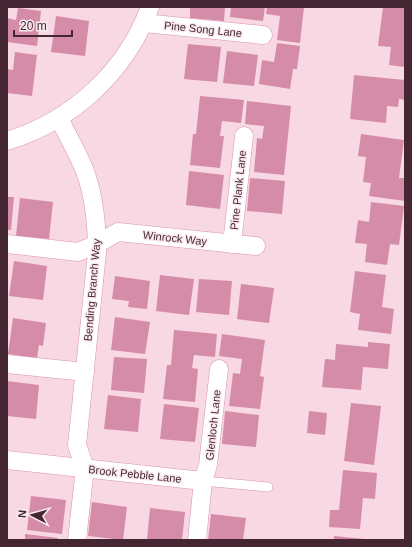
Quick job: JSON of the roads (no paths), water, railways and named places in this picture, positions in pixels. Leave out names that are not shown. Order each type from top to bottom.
[{"type":"street","name":"Pine Song Lane","points":[[147,15],[263,35]]},
{"type":"street","points":[[7,141],[25,135],[59,118],[88,97],[110,75],[129,50],[147,15]]},
{"type":"street","name":"Bending Branch Way","points":[[59,118],[86,173],[93,201],[97,229],[97,244],[77,445],[85,468]]},
{"type":"street","name":"Pine Plank Lane","points":[[232,244],[244,136]]},
{"type":"street","name":"Winrock Way","points":[[7,244],[78,252],[97,244],[118,232],[256,246]]},
{"type":"street","points":[[7,364],[85,372]]},
{"type":"street","name":"Glenloch Lane","points":[[203,481],[208,465],[219,369]]},
{"type":"street","name":"Brook Pebble Lane","points":[[7,460],[203,481]]},
{"type":"street","points":[[77,540],[85,468]]},
{"type":"street","points":[[197,540],[203,481]]},
{"type":"lane","points":[[203,481],[268,487]]}]
